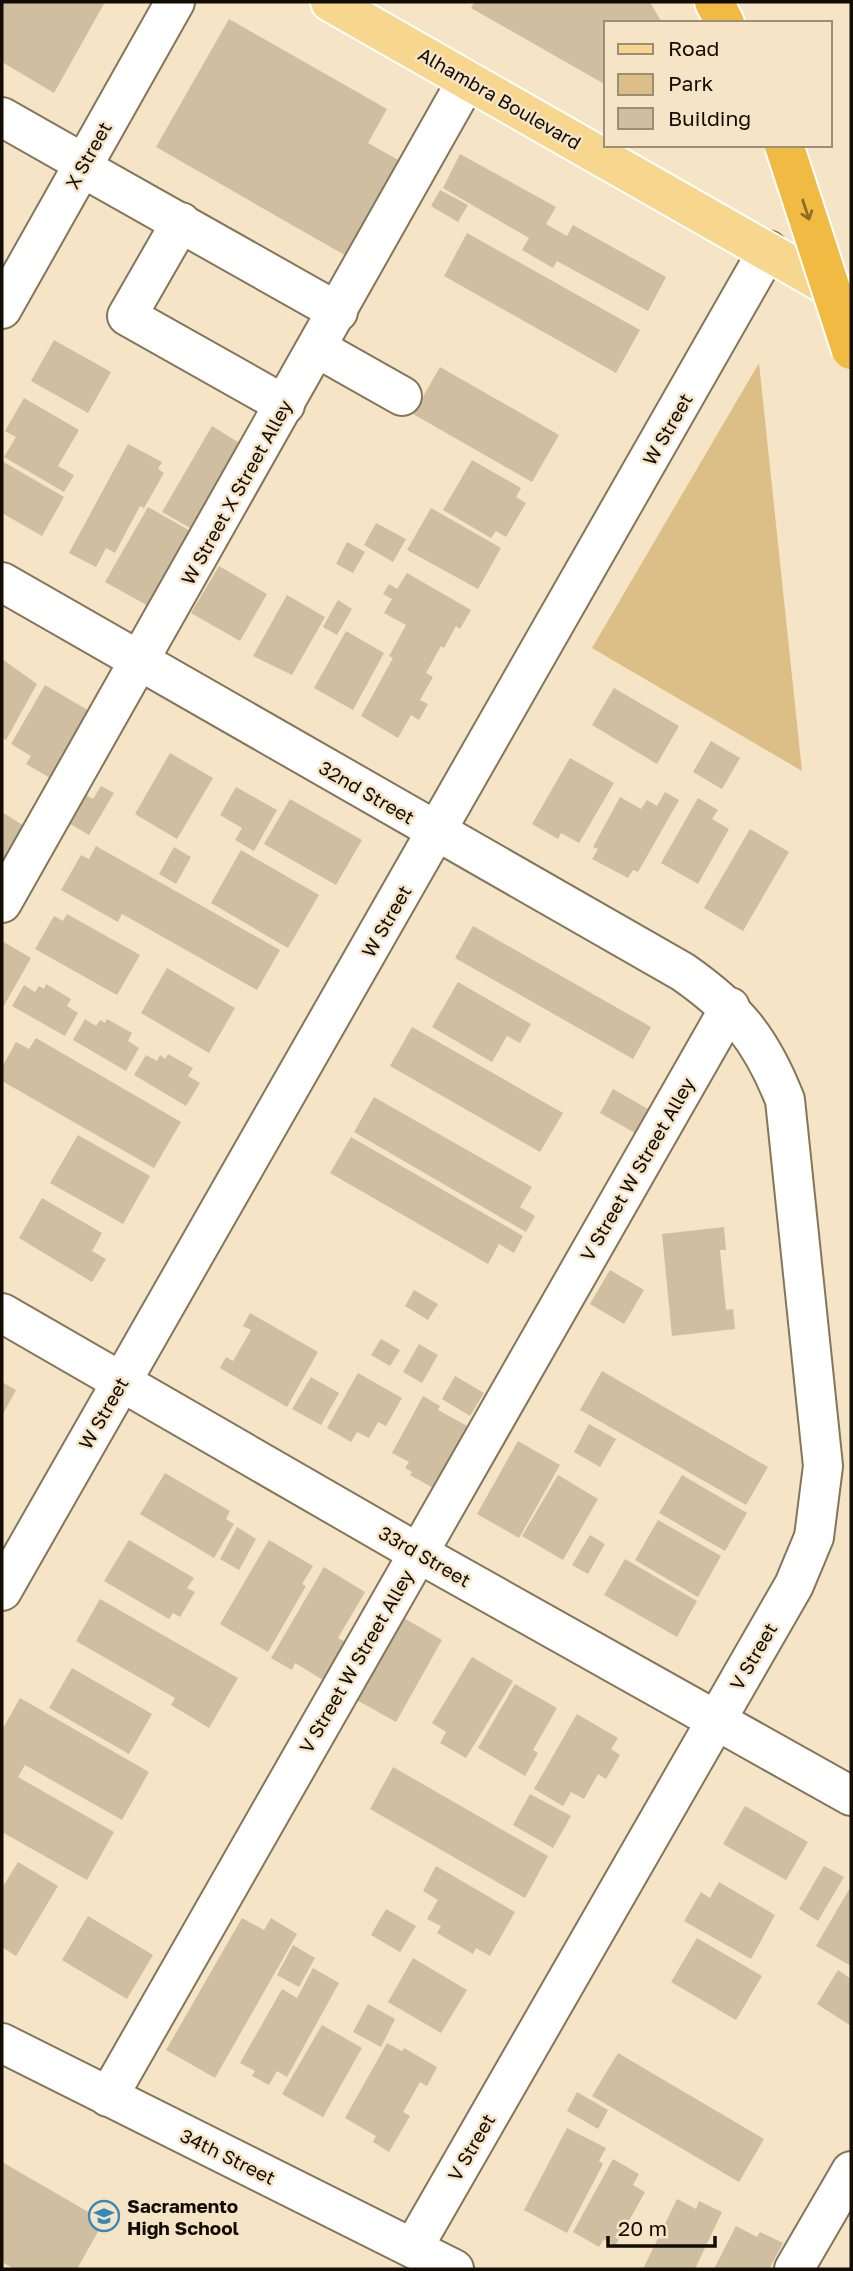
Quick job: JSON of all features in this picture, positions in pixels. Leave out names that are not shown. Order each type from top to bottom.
[{"type":"highway","points":[[714,2],[724,21]]},
{"type":"highway","points":[[785,147],[851,350]]},
{"type":"main road","name":"Alhambra Boulevard","points":[[330,2],[383,14],[467,80],[851,299]]},
{"type":"street","name":"X Street","points":[[2,309],[175,2]]},
{"type":"street","name":"W Street X Street Alley","points":[[2,903],[467,80]]},
{"type":"street","points":[[2,117],[338,312]]},
{"type":"street","points":[[181,222],[127,316],[285,405]]},
{"type":"street","name":"W Street","points":[[2,1591],[768,250]]},
{"type":"street","points":[[317,348],[402,396]]},
{"type":"street","name":"32nd Street","points":[[2,582],[683,972],[730,1007]]},
{"type":"street","name":"V Street W Street Alley","points":[[108,2097],[730,1007]]},
{"type":"street","name":"V Street","points":[[413,2248],[805,1562],[819,1513],[823,1466],[785,1100],[772,1065],[753,1034],[730,1007]]},
{"type":"street","name":"33rd Street","points":[[2,1312],[418,1553],[851,1796]]},
{"type":"street","name":"34th Street","points":[[2,2043],[454,2269]]},
{"type":"street","points":[[794,2269],[851,2171]]},
{"type":"green space","points":[[759,363],[802,771],[592,648]]},
{"type":"building","points":[[2,2],[105,2],[54,93],[2,62]]},
{"type":"building","points":[[475,2],[650,2],[661,21],[604,21],[604,84],[471,8]]},
{"type":"building","points":[[229,19],[387,109],[368,143],[402,162],[348,257],[156,147]]},
{"type":"building","points":[[460,154],[556,207],[546,224],[567,236],[573,225],[666,277],[648,311],[557,261],[553,268],[522,250],[529,238],[443,188]]},
{"type":"building","points":[[440,190],[468,205],[458,222],[431,206]]},
{"type":"building","points":[[467,233],[640,330],[616,373],[444,276]]},
{"type":"building","points":[[54,340],[111,372],[88,413],[31,381]]},
{"type":"building","points":[[440,367],[559,435],[532,482],[413,414]]},
{"type":"building","points":[[24,398],[79,430],[58,466],[74,475],[64,492],[4,457],[16,437],[5,431]]},
{"type":"building","points":[[212,426],[241,444],[192,529],[162,512]]},
{"type":"building","points":[[128,444],[162,462],[158,469],[164,473],[144,508],[140,506],[115,553],[106,548],[96,567],[69,553]]},
{"type":"building","points":[[472,460],[521,488],[516,497],[526,503],[506,537],[496,531],[491,538],[443,510]]},
{"type":"building","points":[[2,461],[64,497],[42,536],[2,513]]},
{"type":"building","points":[[148,507],[192,532],[150,607],[105,582]]},
{"type":"building","points":[[431,508],[501,548],[478,589],[407,550]]},
{"type":"building","points":[[376,523],[406,539],[393,562],[364,545]]},
{"type":"building","points":[[347,542],[365,552],[353,573],[336,564]]},
{"type":"building","points":[[219,566],[267,594],[240,641],[191,613]]},
{"type":"building","points":[[407,573],[471,610],[460,629],[456,626],[444,648],[441,646],[426,673],[433,677],[420,700],[428,704],[419,720],[411,715],[398,738],[361,716],[393,658],[389,656],[406,625],[384,613],[392,599],[383,594],[389,584],[397,589]]},
{"type":"building","points":[[287,595],[325,617],[292,675],[253,656]]},
{"type":"building","points":[[338,600],[352,609],[337,635],[323,627]]},
{"type":"building","points":[[346,631],[384,653],[353,710],[314,688]]},
{"type":"building","points":[[2,659],[37,684],[6,740],[2,738]]},
{"type":"building","points":[[45,685],[91,712],[52,779],[26,764],[31,756],[11,744]]},
{"type":"building","points":[[614,688],[679,726],[657,764],[592,725]]},
{"type":"building","points":[[711,741],[740,758],[722,789],[693,772]]},
{"type":"building","points":[[170,753],[213,778],[177,839],[135,814]]},
{"type":"building","points":[[570,758],[614,783],[579,843],[561,833],[558,839],[532,824]]},
{"type":"building","points":[[101,786],[114,793],[89,835],[65,821],[81,792],[93,799]]},
{"type":"building","points":[[236,787],[277,810],[254,851],[235,840],[242,828],[220,815]]},
{"type":"building","points":[[665,792],[679,800],[638,872],[633,870],[628,878],[592,859],[598,849],[593,847],[620,797],[641,809],[647,800],[657,806]]},
{"type":"building","points":[[698,798],[718,810],[712,819],[729,829],[698,884],[661,863]]},
{"type":"building","points":[[290,799],[362,840],[336,885],[264,844]]},
{"type":"building","points":[[2,812],[24,826],[2,864]]},
{"type":"building","points":[[750,829],[789,852],[743,931],[704,908]]},
{"type":"building","points":[[96,846],[280,950],[257,990],[122,914],[118,922],[61,890],[81,855],[89,859]]},
{"type":"building","points":[[174,847],[191,857],[176,884],[159,874]]},
{"type":"building","points":[[241,850],[319,895],[288,948],[211,903]]},
{"type":"building","points":[[67,914],[140,955],[117,995],[35,949],[54,916],[63,921]]},
{"type":"building","points":[[473,926],[651,1027],[633,1059],[455,958]]},
{"type":"building","points":[[2,941],[31,958],[2,1009]]},
{"type":"building","points":[[167,968],[235,1008],[209,1053],[141,1013]]},
{"type":"building","points":[[458,982],[531,1024],[520,1043],[507,1036],[492,1062],[432,1027]]},
{"type":"building","points":[[46,984],[71,999],[67,1006],[78,1013],[65,1036],[12,1006],[24,985],[35,992],[39,986],[44,989]]},
{"type":"building","points":[[85,1019],[96,1026],[100,1020],[105,1023],[107,1019],[132,1033],[128,1041],[139,1048],[126,1071],[73,1040]]},
{"type":"building","points":[[412,1027],[563,1113],[540,1152],[390,1066]]},
{"type":"building","points":[[36,1038],[181,1122],[154,1168],[2,1081],[2,1067],[16,1042],[29,1049]]},
{"type":"building","points":[[168,1054],[193,1068],[188,1076],[200,1083],[186,1106],[134,1075],[146,1055],[157,1061],[160,1055],[165,1059]]},
{"type":"building","points":[[613,1089],[648,1109],[635,1133],[600,1113]]},
{"type":"building","points":[[374,1097],[532,1187],[520,1207],[535,1216],[526,1232],[354,1132]]},
{"type":"building","points":[[78,1135],[150,1176],[123,1224],[50,1183]]},
{"type":"building","points":[[351,1137],[523,1236],[514,1253],[499,1244],[488,1264],[330,1173]]},
{"type":"building","points":[[42,1198],[102,1233],[92,1251],[106,1259],[92,1282],[19,1238]]},
{"type":"building","points":[[724,1227],[726,1250],[720,1250],[726,1310],[733,1309],[735,1329],[672,1336],[662,1234]]},
{"type":"building","points":[[610,1270],[644,1290],[624,1324],[590,1304]]},
{"type":"building","points":[[414,1290],[438,1304],[428,1320],[405,1306]]},
{"type":"building","points":[[250,1313],[318,1352],[287,1407],[220,1368],[226,1357],[233,1361],[251,1330],[243,1326]]},
{"type":"building","points":[[381,1339],[400,1350],[390,1366],[371,1355]]},
{"type":"building","points":[[419,1344],[438,1355],[422,1383],[403,1372]]},
{"type":"building","points":[[602,1371],[768,1467],[746,1505],[580,1410]]},
{"type":"building","points":[[358,1373],[402,1398],[386,1426],[378,1422],[369,1438],[357,1432],[351,1442],[327,1428]]},
{"type":"building","points":[[455,1376],[484,1393],[470,1416],[442,1399]]},
{"type":"building","points":[[311,1377],[339,1393],[321,1425],[292,1409]]},
{"type":"building","points":[[2,1382],[16,1390],[2,1416]]},
{"type":"building","points":[[423,1396],[440,1406],[438,1410],[469,1427],[435,1489],[410,1475],[412,1472],[405,1468],[409,1462],[392,1453]]},
{"type":"building","points":[[589,1424],[616,1439],[600,1467],[574,1452]]},
{"type":"building","points":[[518,1441],[560,1465],[519,1538],[477,1514]]},
{"type":"building","points":[[165,1473],[230,1511],[226,1519],[234,1524],[214,1558],[140,1514]]},
{"type":"building","points":[[558,1475],[598,1499],[563,1560],[522,1536]]},
{"type":"building","points":[[682,1475],[747,1513],[725,1551],[659,1513]]},
{"type":"building","points":[[658,1520],[721,1556],[698,1597],[635,1560]]},
{"type":"building","points":[[237,1527],[256,1539],[239,1570],[220,1559]]},
{"type":"building","points":[[590,1535],[605,1544],[588,1574],[572,1565]]},
{"type":"building","points":[[129,1540],[194,1578],[187,1588],[195,1592],[180,1617],[173,1613],[169,1619],[104,1581]]},
{"type":"building","points":[[269,1540],[313,1566],[302,1584],[306,1586],[268,1652],[220,1624]]},
{"type":"building","points":[[625,1559],[697,1601],[677,1637],[604,1595]]},
{"type":"building","points":[[324,1567],[365,1592],[338,1638],[346,1642],[323,1680],[295,1663],[292,1670],[271,1658]]},
{"type":"building","points":[[100,1599],[238,1678],[209,1728],[171,1705],[175,1698],[76,1641]]},
{"type":"building","points":[[402,1617],[442,1640],[396,1722],[355,1699]]},
{"type":"building","points":[[472,1657],[513,1681],[466,1758],[440,1743],[446,1732],[432,1723]]},
{"type":"building","points":[[72,1668],[152,1714],[129,1754],[49,1708]]},
{"type":"building","points":[[515,1684],[557,1708],[533,1750],[538,1753],[525,1776],[478,1748]]},
{"type":"building","points":[[20,1698],[149,1772],[122,1820],[25,1765],[18,1777],[114,1832],[87,1880],[2,1832],[2,1730]]},
{"type":"building","points":[[577,1714],[618,1738],[611,1749],[620,1755],[606,1779],[598,1774],[584,1799],[571,1792],[563,1806],[534,1789]]},
{"type":"building","points":[[393,1767],[548,1856],[525,1898],[370,1809]]},
{"type":"building","points":[[530,1794],[571,1816],[553,1848],[513,1825]]},
{"type":"building","points":[[745,1806],[808,1842],[786,1880],[723,1844]]},
{"type":"building","points":[[18,1862],[58,1886],[16,1956],[2,1947],[2,1888]]},
{"type":"building","points":[[436,1866],[515,1912],[490,1956],[476,1948],[473,1954],[437,1933],[441,1926],[427,1919],[438,1900],[423,1891]]},
{"type":"building","points":[[824,1866],[844,1877],[818,1921],[799,1909]]},
{"type":"building","points":[[719,1882],[775,1915],[751,1959],[684,1921],[701,1892],[710,1898]]},
{"type":"building","points":[[851,1886],[851,1966],[816,1946]]},
{"type":"building","points":[[386,1909],[416,1926],[400,1952],[371,1935]]},
{"type":"building","points":[[88,1916],[153,1955],[127,1999],[62,1960]]},
{"type":"building","points":[[242,1918],[264,1930],[271,1918],[297,1934],[215,2078],[166,2050]]},
{"type":"building","points":[[697,1938],[762,1976],[736,2020],[671,1982]]},
{"type":"building","points":[[293,1945],[315,1958],[299,1987],[277,1975]]},
{"type":"building","points":[[413,1958],[467,1990],[441,2033],[388,2002]]},
{"type":"building","points":[[313,1968],[339,1983],[287,2077],[277,2071],[269,2085],[252,2076],[255,2071],[240,2063],[282,1989],[297,1998]]},
{"type":"building","points":[[838,1970],[851,1979],[851,2026],[817,2004]]},
{"type":"building","points":[[368,2004],[395,2019],[381,2047],[353,2032]]},
{"type":"building","points":[[322,2025],[362,2048],[323,2117],[282,2094]]},
{"type":"building","points":[[387,2043],[402,2051],[404,2048],[437,2067],[427,2086],[420,2082],[403,2112],[410,2116],[389,2152],[373,2142],[376,2136],[345,2118]]},
{"type":"building","points":[[618,2053],[764,2139],[739,2182],[592,2096]]},
{"type":"building","points":[[577,2092],[608,2110],[598,2129],[567,2111]]},
{"type":"building","points":[[567,2128],[606,2148],[599,2161],[603,2164],[567,2233],[524,2210]]},
{"type":"building","points":[[613,2159],[639,2174],[633,2185],[645,2192],[615,2246],[604,2239],[599,2247],[573,2232]]},
{"type":"building","points":[[2,2162],[104,2221],[77,2269],[14,2269],[2,2262]]},
{"type":"building","points":[[677,2199],[696,2209],[699,2201],[722,2212],[695,2269],[643,2269]]},
{"type":"building","points":[[736,2226],[757,2237],[760,2232],[783,2243],[769,2269],[714,2269]]},
{"type":"place","name":"Sacramento High School","points":[[104,2216]]}]
